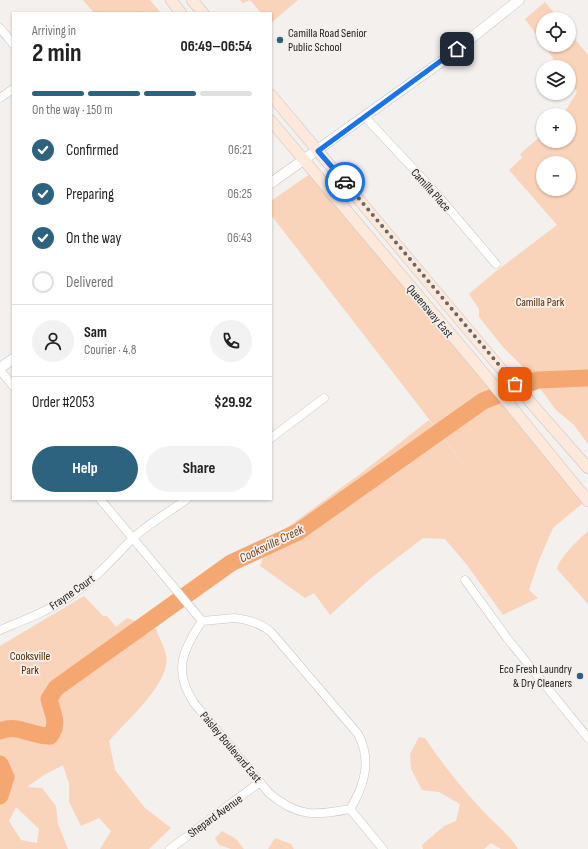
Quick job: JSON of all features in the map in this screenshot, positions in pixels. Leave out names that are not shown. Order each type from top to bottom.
[{"type":"main road","points":[[170,0],[180,12]]},
{"type":"main road","points":[[192,0],[202,12]]},
{"type":"main road","name":"Queensway East","points":[[272,96],[496,363],[588,468]]},
{"type":"main road","name":"Queensway East","points":[[272,122],[513,409],[588,501]]},
{"type":"street","points":[[272,182],[304,161],[445,59],[519,0]]},
{"type":"street","points":[[0,28],[12,43]]},
{"type":"street","points":[[0,98],[12,90]]},
{"type":"street","name":"Camilla Place","points":[[365,117],[434,192],[496,264]]},
{"type":"street","points":[[12,360],[0,369],[12,385]]},
{"type":"street","points":[[272,437],[324,398]]},
{"type":"street","points":[[101,500],[202,621],[235,618],[251,621],[263,626],[278,640],[358,734],[363,744],[366,768],[360,793],[350,809],[383,849]]},
{"type":"street","name":"Frayne Court","points":[[0,630],[48,609],[70,596],[90,581],[126,548],[133,539],[186,500]]},
{"type":"street","points":[[465,580],[512,644],[588,738]]},
{"type":"street","name":"Paisley Boulevard East","points":[[202,621],[187,644],[181,660],[184,685],[194,703],[260,782],[280,803],[299,812],[315,814],[350,809]]},
{"type":"street","name":"Shepard Avenue","points":[[170,849],[260,782]]},
{"type":"green space","points":[[83,0],[150,0],[160,12],[93,12]]},
{"type":"green space","points":[[240,0],[250,0],[243,3]]},
{"type":"green space","points":[[250,0],[298,0],[272,22],[272,12],[260,12]]},
{"type":"green space","points":[[545,2],[553,12],[536,12],[536,34],[525,19]]},
{"type":"green space","name":"Camilla Park","points":[[576,40],[588,55],[588,444],[574,425],[556,410],[528,372],[503,347],[479,317],[479,309],[469,294],[495,272],[557,225],[509,170],[522,158],[520,154],[536,140],[536,148],[576,148],[576,108],[567,108],[572,100],[576,100],[576,60],[554,60],[549,52],[576,52]]},
{"type":"green space","points":[[310,174],[584,502],[553,528],[539,560],[529,590],[538,598],[503,615],[467,565],[445,539],[423,538],[371,578],[330,615],[314,593],[305,598],[260,566],[269,541],[364,471],[429,420],[480,485],[272,216],[272,200]]},
{"type":"green space","points":[[588,531],[588,604],[557,569],[565,554]]},
{"type":"green space","name":"Cooksville Park","points":[[84,596],[103,616],[107,616],[116,627],[127,618],[156,629],[166,655],[166,666],[162,677],[146,701],[109,741],[115,770],[145,808],[171,828],[149,849],[100,849],[111,831],[99,818],[81,826],[69,802],[69,784],[63,765],[44,775],[27,787],[42,788],[56,806],[58,824],[68,849],[0,849],[0,646]],"holes":[[[16,807],[39,829],[37,843],[21,840],[9,821]]]},
{"type":"green space","points":[[419,737],[425,738],[460,784],[518,849],[501,849],[491,843],[484,849],[423,849],[422,845],[444,826],[456,821],[460,804],[439,792],[422,790],[411,769],[410,754]]},
{"type":"green space","points":[[222,831],[236,839],[244,849],[231,849],[219,845],[215,838]]},
{"type":"green space","points":[[275,838],[291,844],[294,849],[268,849]]},
{"type":"waterway","name":"Cooksville Creek","points":[[0,731],[7,729],[19,729],[37,735],[50,736],[55,722],[49,699],[56,688],[231,563],[298,532],[483,401],[538,380],[588,378]]},
{"type":"waterway","name":"Cooksville Creek","points":[[0,764],[6,777],[0,796]]},
{"type":"way so far","points":[[345,182],[515,384]]},
{"type":"place","name":"Camilla Road Senior Public School","points":[[280,40]]},
{"type":"place","name":"Eco Fresh Laundry & Dry Cleaners","points":[[580,676]]},
{"type":"route","points":[[345,182],[318,151],[457,49]]}]
